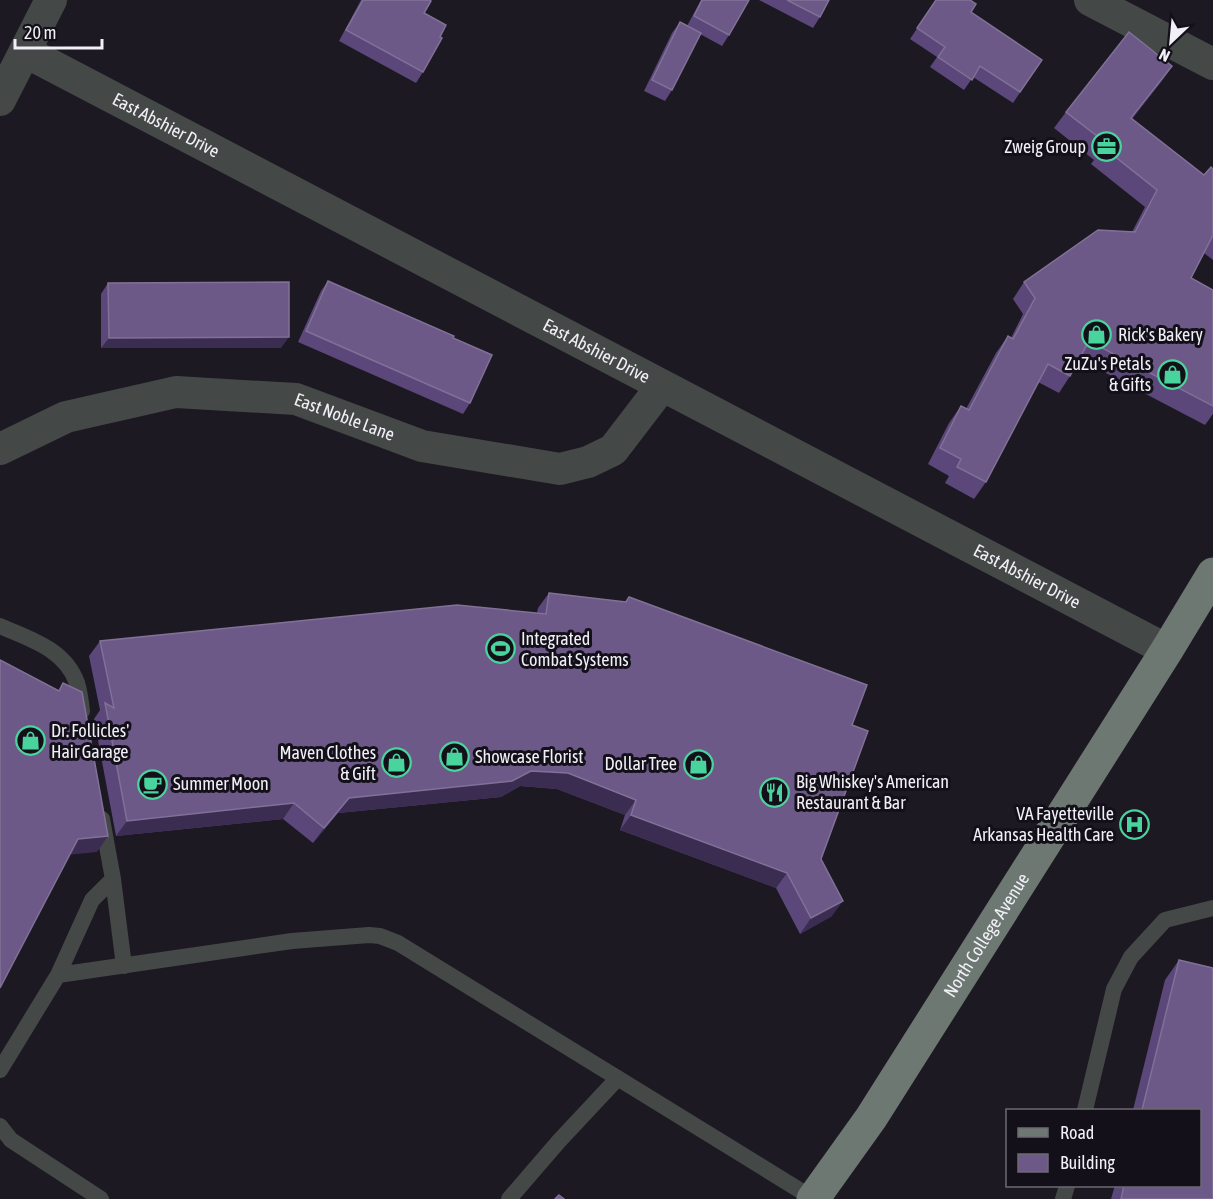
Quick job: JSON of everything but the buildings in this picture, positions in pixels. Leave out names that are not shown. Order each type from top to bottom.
[{"type":"main road","name":"North College Avenue","points":[[814,1199],[871,1118],[1213,574]]},
{"type":"street","points":[[0,100],[51,0]]},
{"type":"street","points":[[1090,0],[1213,64]]},
{"type":"street","name":"East Abshier Drive","points":[[26,52],[1167,650]]},
{"type":"street","name":"East Noble Lane","points":[[0,449],[66,417],[176,392],[296,399],[422,446],[560,469],[588,462],[613,450],[662,386]]},
{"type":"lane","points":[[0,626],[49,648],[67,664],[77,683],[86,729]]},
{"type":"lane","points":[[98,798],[113,879],[124,966]]},
{"type":"lane","points":[[0,1070],[58,975],[92,900],[113,879]]},
{"type":"lane","points":[[1085,1109],[1114,989],[1131,957],[1165,920],[1213,908]]},
{"type":"lane","points":[[58,975],[292,941],[380,936],[398,943],[814,1199]]},
{"type":"lane","points":[[509,1199],[618,1078]]},
{"type":"lane","points":[[0,1126],[11,1140],[101,1199]]},
{"type":"place","name":"Zweig Group","points":[[1107,147]]},
{"type":"place","name":"Rick's Bakery","points":[[1097,335]]},
{"type":"place","name":"ZuZu's Petals & Gifts","points":[[1172,374]]},
{"type":"place","name":"Integrated Combat Systems","points":[[500,649]]},
{"type":"place","name":"Dr. Follicles' Hair Garage","points":[[30,741]]},
{"type":"place","name":"Showcase Florist","points":[[454,757]]},
{"type":"place","name":"Maven Clothes & Gift","points":[[397,763]]},
{"type":"place","name":"Dollar Tree","points":[[698,764]]},
{"type":"place","name":"Summer Moon","points":[[152,784]]},
{"type":"place","name":"Big Whiskey's American Restaurant & Bar","points":[[775,792]]},
{"type":"place","name":"VA Fayetteville Arkansas Health Care","points":[[1135,824]]}]
